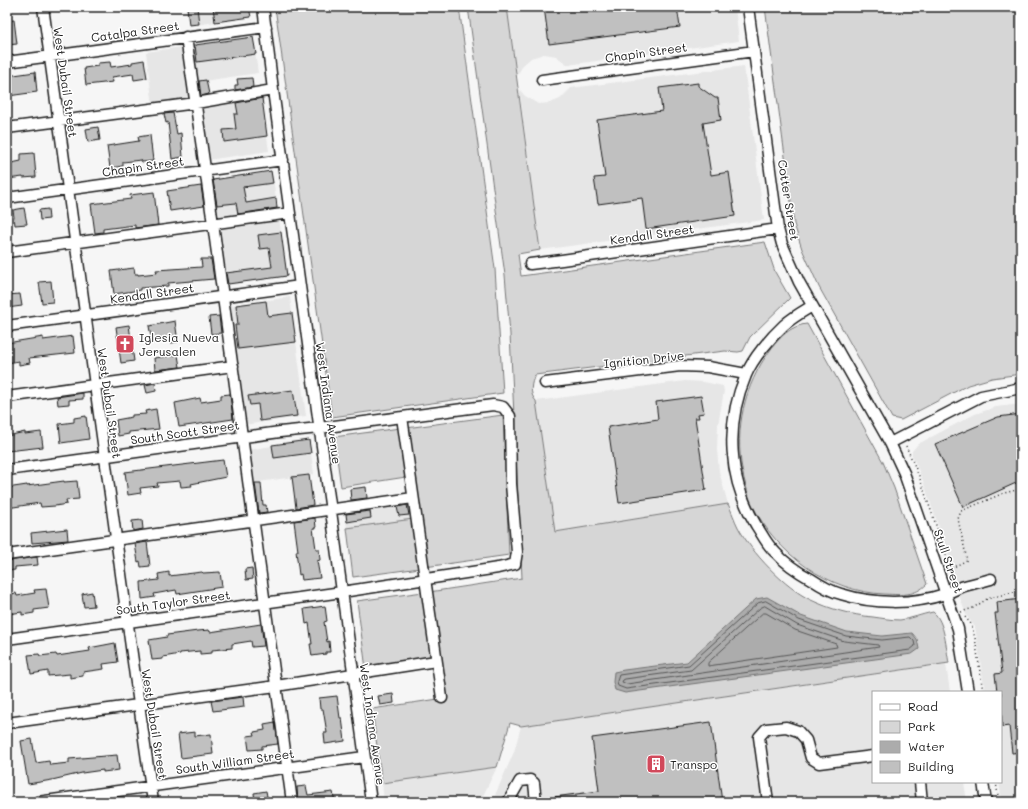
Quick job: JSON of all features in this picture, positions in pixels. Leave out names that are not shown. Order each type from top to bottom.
[{"type":"street","name":"West Dubail Street","points":[[43,7],[94,385],[127,622],[152,786],[153,802]]},
{"type":"street","name":"West Indiana Avenue","points":[[263,7],[282,160],[371,802]]},
{"type":"street","name":"Cotter Street","points":[[748,7],[778,229],[782,244],[812,306],[890,443]]},
{"type":"street","name":"Catalpa Street","points":[[7,62],[266,27]]},
{"type":"street","points":[[186,37],[214,224],[292,802]]},
{"type":"street","name":"Chapin Street","points":[[542,80],[754,51]]},
{"type":"street","points":[[7,128],[196,103],[273,90]]},
{"type":"street","name":"Chapin Street","points":[[7,198],[282,160]]},
{"type":"street","points":[[7,252],[290,213]]},
{"type":"street","name":"Kendall Street","points":[[530,264],[778,229]]},
{"type":"street","name":"Kendall Street","points":[[7,326],[300,286]]},
{"type":"street","points":[[812,306],[784,325],[760,353],[746,374],[739,394],[733,421],[732,436],[734,471],[746,508],[764,538],[774,552],[787,564],[804,575],[839,594],[860,598],[891,602],[921,599],[946,594],[962,587],[990,579]]},
{"type":"street","points":[[7,397],[233,366]]},
{"type":"street","name":"Ignition Drive","points":[[545,383],[680,366],[708,367],[746,374]]},
{"type":"street","points":[[890,443],[981,396],[1021,388]]},
{"type":"street","name":"South Taylor Street","points":[[7,639],[342,592],[498,568],[515,564],[517,552],[511,484],[510,416],[503,407],[493,405],[402,417]]},
{"type":"street","points":[[402,417],[442,698]]},
{"type":"street","name":"South Scott Street","points":[[7,470],[242,437],[402,417]]},
{"type":"street","name":"Stull Street","points":[[890,443],[904,473],[915,503],[959,634],[968,691]]},
{"type":"street","points":[[7,555],[413,498]]},
{"type":"street","points":[[7,723],[276,686],[436,661]]},
{"type":"street","points":[[768,802],[759,737],[766,729],[786,727],[798,731],[806,740],[811,758],[819,763],[872,756]]},
{"type":"street","name":"South William Street","points":[[38,802],[364,757]]},
{"type":"street","points":[[508,802],[520,781],[530,780],[534,783],[536,802]]},
{"type":"street","points":[[920,783],[922,802]]},
{"type":"street","points":[[983,783],[986,802]]},
{"type":"path","points":[[907,449],[919,476],[946,554],[948,570],[967,560],[958,519],[961,511],[1004,493],[1021,489]]},
{"type":"path","points":[[958,613],[973,608],[987,599],[1021,590]]},
{"type":"path","points":[[961,606],[965,618],[973,629],[983,691]]},
{"type":"path","points":[[996,783],[999,802]]},
{"type":"shaded area","points":[[186,7],[249,7],[250,17],[189,26]]},
{"type":"shaded area","points":[[507,7],[735,7],[739,41],[568,65],[556,56],[544,54],[531,58],[523,65],[517,76]]},
{"type":"shaded area","points":[[253,37],[258,73],[197,82],[199,99],[153,106],[146,52]]},
{"type":"shaded area","points":[[744,66],[764,220],[540,250],[519,89],[525,96],[538,104],[550,103],[560,99],[571,88]]},
{"type":"shaded area","points":[[261,96],[269,151],[207,160],[199,106]]},
{"type":"shaded area","points":[[272,172],[278,212],[216,221],[210,180]]},
{"type":"shaded area","points":[[279,218],[287,276],[225,285],[217,226]]},
{"type":"shaded area","points":[[290,297],[306,416],[244,425],[228,306]]},
{"type":"shaded area","points":[[685,381],[704,382],[723,386],[724,391],[718,425],[717,450],[719,471],[728,504],[555,532],[536,401]]},
{"type":"shaded area","points":[[1021,404],[1021,802],[1002,802],[999,783],[1002,783],[1002,691],[985,691],[975,627],[966,615],[949,566],[949,557],[923,481],[912,455],[912,451],[918,444],[975,414],[996,407]]},
{"type":"shaded area","points":[[309,440],[314,474],[252,483],[248,450]]},
{"type":"shaded area","points":[[410,501],[413,519],[347,528],[344,509]]},
{"type":"shaded area","points":[[946,664],[950,691],[872,691],[872,783],[964,783],[967,802],[492,802],[514,752],[521,726]]},
{"type":"shaded area","points":[[497,767],[480,802],[384,802],[382,783]]},
{"type":"green space","points":[[275,7],[459,7],[495,269],[503,393],[332,417]]},
{"type":"green space","points":[[468,7],[507,7],[540,250],[518,254],[521,276],[765,242],[775,272],[790,298],[750,337],[743,351],[725,351],[535,375],[532,381],[532,395],[536,401],[555,532],[728,504],[738,527],[760,558],[790,587],[811,600],[833,609],[849,613],[893,620],[900,620],[933,612],[937,616],[943,628],[949,663],[521,726],[510,723],[497,767],[382,783],[372,709],[445,698],[429,592],[522,578],[510,334],[505,275]]},
{"type":"green space","points":[[765,7],[1021,7],[1021,374],[992,378],[968,385],[901,420],[892,418],[819,287],[802,249],[794,224]]},
{"type":"green space","points":[[807,324],[883,462],[894,488],[927,584],[918,591],[897,595],[864,592],[825,578],[806,567],[775,539],[762,522],[750,500],[742,471],[740,455],[743,408],[761,364],[775,344],[792,329]]},
{"type":"green space","points":[[503,415],[509,555],[425,567],[406,428]]},
{"type":"green space","points":[[400,428],[406,477],[341,487],[334,437]]},
{"type":"green space","points":[[413,519],[420,568],[353,577],[347,528]]},
{"type":"green space","points":[[423,592],[432,658],[366,669],[357,601]]},
{"type":"water","points":[[767,597],[801,616],[847,632],[882,636],[912,633],[917,639],[919,649],[912,654],[625,693],[615,690],[613,682],[614,672],[687,662],[756,599]]},
{"type":"building","points":[[187,7],[197,7],[199,24],[189,25]]},
{"type":"building","points":[[213,7],[249,7],[251,17],[215,22]]},
{"type":"building","points":[[544,7],[677,7],[680,27],[549,44]]},
{"type":"building","points":[[14,20],[17,44],[7,45],[7,21]]},
{"type":"building","points":[[253,37],[256,54],[197,62],[195,45]]},
{"type":"building","points":[[144,60],[147,78],[134,80],[133,74],[112,77],[113,82],[86,85],[84,68],[98,66],[98,63],[110,62],[111,67],[132,64],[132,62]]},
{"type":"building","points":[[35,72],[37,92],[8,96],[7,76]]},
{"type":"building","points":[[252,78],[253,87],[235,90],[235,85],[238,85],[237,79]]},
{"type":"building","points":[[206,80],[209,94],[201,96],[199,81]]},
{"type":"building","points":[[698,83],[698,86],[715,98],[718,98],[721,120],[703,123],[711,175],[729,172],[735,216],[646,229],[642,198],[598,204],[594,178],[605,177],[597,120],[662,111],[659,88]]},
{"type":"building","points":[[262,98],[267,136],[224,142],[223,130],[236,129],[234,114],[238,114],[236,103]]},
{"type":"building","points":[[173,113],[177,134],[181,133],[183,157],[172,159],[168,122],[166,123],[164,114]]},
{"type":"building","points":[[98,127],[100,140],[88,142],[86,129]]},
{"type":"building","points":[[150,135],[153,161],[142,162],[141,160],[123,162],[123,166],[110,168],[107,146],[139,141],[138,137]]},
{"type":"building","points":[[34,153],[36,177],[7,179],[7,164],[21,161],[21,154]]},
{"type":"building","points":[[271,171],[273,183],[243,187],[246,203],[276,198],[277,208],[238,214],[236,203],[217,205],[213,180]]},
{"type":"building","points":[[201,186],[204,206],[170,211],[167,191]]},
{"type":"building","points":[[154,192],[158,225],[135,228],[135,225],[103,229],[103,232],[95,233],[91,204],[131,199],[130,195]]},
{"type":"building","points":[[24,208],[27,224],[15,225],[13,210]]},
{"type":"building","points":[[48,209],[49,219],[40,220],[39,210]]},
{"type":"building","points":[[281,232],[287,276],[228,284],[226,273],[272,267],[269,248],[260,249],[258,235]]},
{"type":"building","points":[[201,259],[211,259],[214,279],[168,283],[168,286],[140,288],[140,290],[114,294],[111,271],[134,268],[135,274],[138,275],[157,273],[156,270],[202,267]]},
{"type":"building","points":[[51,281],[53,302],[42,303],[39,282]]},
{"type":"building","points":[[20,294],[22,306],[7,308],[7,295]]},
{"type":"building","points":[[266,301],[268,316],[292,313],[296,342],[238,349],[235,325],[238,325],[236,305]]},
{"type":"building","points":[[219,316],[221,333],[211,334],[209,317]]},
{"type":"building","points":[[175,321],[178,342],[171,343],[170,340],[152,343],[149,326]]},
{"type":"building","name":"Iglesia Nueva Jerusalen","points":[[129,325],[134,361],[121,363],[116,327]]},
{"type":"building","points":[[73,336],[75,353],[29,358],[30,363],[19,365],[19,361],[7,363],[7,343],[43,337],[43,340]]},
{"type":"building","points":[[178,355],[180,367],[155,370],[154,358]]},
{"type":"building","points":[[155,383],[156,391],[147,393],[145,385]]},
{"type":"building","points":[[293,390],[297,416],[260,421],[258,404],[250,405],[248,396]]},
{"type":"building","points":[[83,393],[83,399],[69,400],[69,404],[58,405],[57,397]]},
{"type":"building","points":[[230,394],[233,419],[179,427],[175,403],[200,398],[201,402],[221,399],[221,395]]},
{"type":"building","points":[[701,396],[704,413],[698,414],[699,418],[695,418],[706,490],[619,503],[608,427],[658,419],[656,402]]},
{"type":"building","points":[[156,409],[159,429],[129,432],[129,434],[118,436],[116,420],[132,417],[132,415],[146,414],[145,411]]},
{"type":"building","points":[[1021,414],[1021,483],[1016,483],[963,507],[935,444],[998,417]]},
{"type":"building","points":[[86,416],[89,439],[61,443],[59,424],[74,422],[74,418]]},
{"type":"building","points":[[25,432],[25,434],[41,432],[43,447],[7,451],[7,436]]},
{"type":"building","points":[[309,440],[311,453],[274,458],[272,445]]},
{"type":"building","points":[[223,460],[226,477],[191,484],[192,486],[181,487],[180,481],[157,483],[158,486],[140,488],[141,493],[128,495],[125,472]]},
{"type":"building","points":[[309,475],[313,505],[296,508],[292,477]]},
{"type":"building","points":[[64,481],[77,481],[79,499],[66,500],[67,504],[55,506],[41,507],[40,503],[7,508],[7,488]]},
{"type":"building","points":[[255,483],[261,483],[263,505],[266,505],[267,512],[259,513]]},
{"type":"building","points":[[366,487],[367,498],[351,500],[350,489]]},
{"type":"building","points":[[407,505],[409,515],[399,516],[397,507]]},
{"type":"building","points":[[370,511],[371,518],[347,522],[346,514]]},
{"type":"building","points":[[315,518],[316,528],[313,528],[316,549],[319,549],[320,560],[317,561],[320,578],[302,580],[301,574],[299,575],[296,551],[298,551],[294,521]]},
{"type":"building","points":[[142,520],[143,529],[133,531],[132,521]]},
{"type":"building","points":[[67,529],[68,540],[32,543],[31,533]]},
{"type":"building","points":[[147,542],[150,566],[141,567],[140,561],[138,562],[135,544]]},
{"type":"building","points":[[37,557],[38,565],[15,567],[15,570],[7,571],[7,561]]},
{"type":"building","points":[[252,568],[253,579],[246,580],[245,569]]},
{"type":"building","points":[[169,572],[169,576],[202,572],[220,572],[222,587],[177,594],[176,590],[154,594],[155,597],[142,599],[141,582],[159,580],[158,574]]},
{"type":"building","points":[[46,589],[49,608],[34,610],[34,613],[22,615],[22,612],[8,614],[7,595],[16,593],[17,596],[35,593],[34,590]]},
{"type":"building","points":[[92,592],[94,606],[84,607],[82,594]]},
{"type":"building","points":[[1021,599],[1021,752],[1012,753],[1009,726],[1002,727],[1002,691],[997,691],[995,674],[1002,673],[995,613],[998,613],[997,602]]},
{"type":"building","points":[[325,606],[327,621],[324,622],[330,652],[312,656],[309,623],[306,624],[304,609]]},
{"type":"building","points":[[261,624],[264,646],[252,647],[251,641],[232,644],[232,648],[212,650],[212,653],[200,654],[200,651],[180,653],[163,657],[163,659],[152,660],[149,640],[167,637],[167,635],[209,630],[210,632]]},
{"type":"building","points":[[115,643],[118,662],[103,664],[104,669],[83,672],[83,676],[70,678],[70,674],[48,676],[48,671],[31,674],[28,655],[39,654],[40,656],[56,654],[57,656],[90,651],[89,648]]},
{"type":"building","points":[[393,694],[394,703],[380,705],[378,696]]},
{"type":"building","points":[[337,696],[345,741],[325,744],[324,733],[327,733],[323,709],[320,709],[319,698]]},
{"type":"building","points":[[243,697],[244,707],[213,711],[211,701]]},
{"type":"building","points":[[275,722],[278,744],[262,746],[262,749],[249,750],[247,736],[255,735],[254,732],[265,730],[264,724]]},
{"type":"building","name":"Transpo","points":[[711,722],[722,802],[554,802],[554,797],[599,791],[592,738]]},
{"type":"building","points":[[195,732],[195,736],[211,734],[213,754],[181,758],[178,734]]},
{"type":"building","points":[[32,739],[36,763],[49,761],[50,765],[69,763],[69,759],[117,755],[119,770],[103,772],[103,770],[82,773],[28,784],[21,741]]},
{"type":"building","points":[[306,786],[308,795],[333,792],[335,802],[298,802],[297,787]]},
{"type":"building","points":[[266,791],[268,802],[255,802],[254,793]]},
{"type":"place","name":"Iglesia Nueva Jerusalen","points":[[125,344]]},
{"type":"place","name":"Transpo","points":[[656,764]]}]
